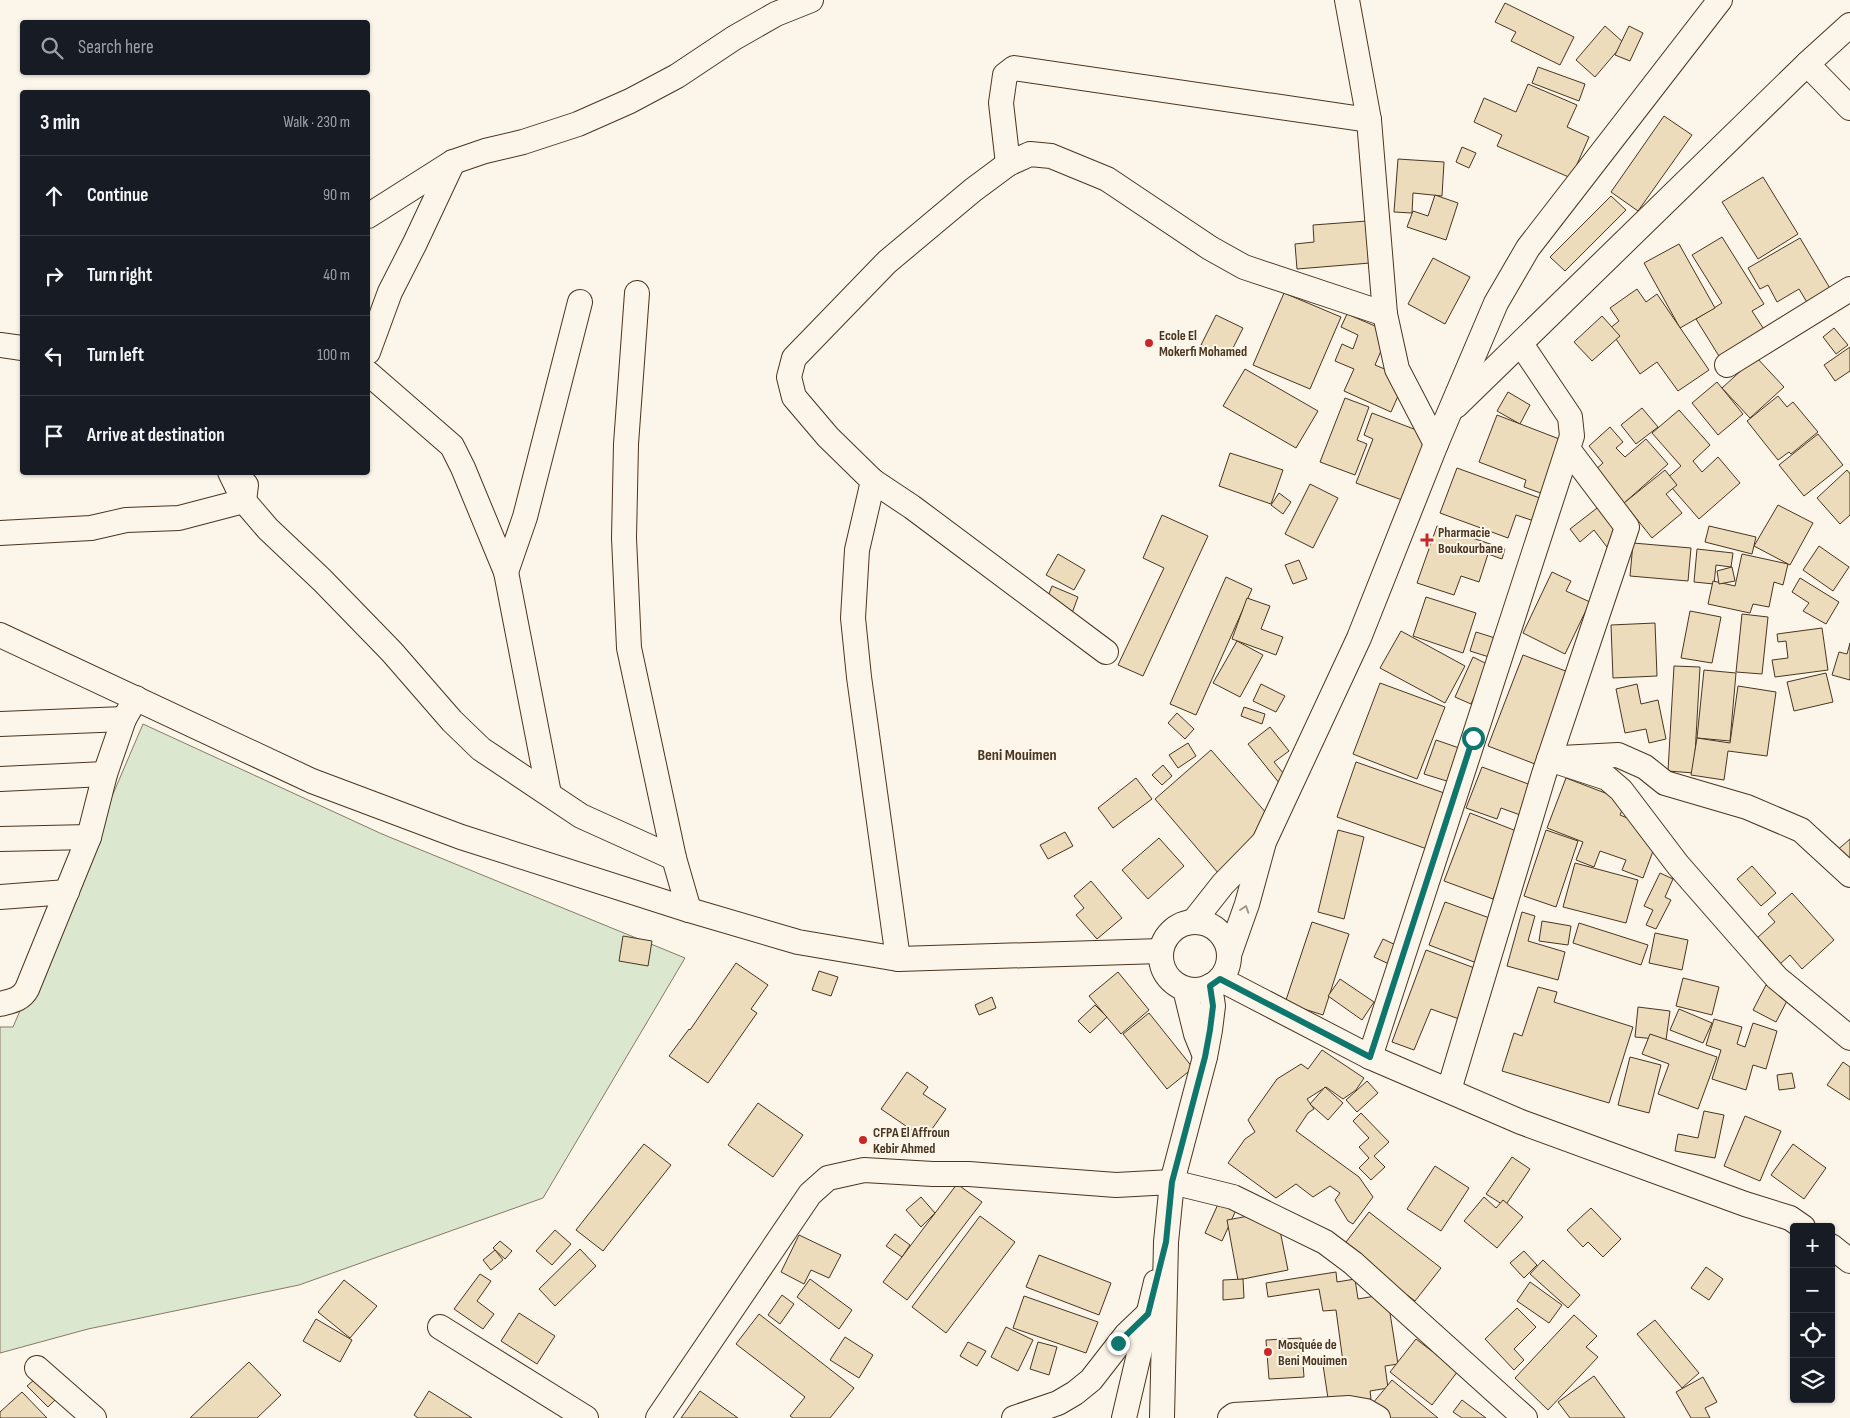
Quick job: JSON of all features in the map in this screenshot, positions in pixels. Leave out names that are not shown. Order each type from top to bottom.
[{"type":"street","points":[[370,215],[453,162],[578,124],[621,105],[676,76],[734,38],[776,14],[810,0]]},
{"type":"street","points":[[1347,0],[1369,120],[1385,314],[1398,370],[1436,444]]},
{"type":"street","points":[[1229,955],[1226,942],[1218,931],[1206,924],[1193,922],[1178,926],[1167,937],[1161,951],[1162,963],[1166,974],[1174,983],[1185,988],[1197,990],[1215,982],[1227,967],[1264,842],[1359,638],[1436,444],[1496,303],[1528,248],[1720,0]]},
{"type":"street","points":[[1449,414],[1807,64],[1850,25]]},
{"type":"street","points":[[1807,64],[1850,108]]},
{"type":"street","points":[[1008,164],[1002,103],[1005,75],[1014,68],[1369,120]]},
{"type":"street","points":[[1106,652],[912,506],[873,481],[828,437],[794,397],[789,377],[794,358],[887,262],[973,190],[1008,164],[1030,154],[1051,156],[1107,179],[1210,248],[1244,267],[1385,314]]},
{"type":"street","points":[[370,347],[390,292],[453,162]]},
{"type":"street","points":[[1727,365],[1850,288]]},
{"type":"street","points":[[637,293],[625,453],[624,538],[629,648],[674,858],[689,910]]},
{"type":"street","points":[[506,572],[525,517],[580,302]]},
{"type":"street","points":[[1370,1057],[1572,436],[1570,417],[1521,344]]},
{"type":"street","points":[[0,346],[20,348]]},
{"type":"street","points":[[370,376],[452,446],[506,572],[549,794]]},
{"type":"street","points":[[1449,1090],[1549,759],[1627,527],[1568,448]]},
{"type":"street","points":[[231,475],[244,501],[268,530],[322,580],[392,652],[452,720],[481,749],[581,816],[674,858]]},
{"type":"street","points":[[244,501],[248,475]]},
{"type":"street","points":[[873,481],[857,550],[853,618],[859,677],[898,959]]},
{"type":"street","points":[[0,532],[90,528],[126,520],[179,518],[244,501]]},
{"type":"street","points":[[0,636],[40,652],[312,781],[460,837],[689,910],[798,942],[898,959],[1161,951]]},
{"type":"street","points":[[0,655],[40,652]]},
{"type":"street","points":[[0,1004],[15,1001],[24,994],[46,946],[89,837],[105,774],[124,719],[136,698]]},
{"type":"street","points":[[0,724],[124,719]]},
{"type":"street","points":[[1549,759],[1618,755],[1644,767],[1665,782],[1747,807],[1801,830],[1850,875]]},
{"type":"street","points":[[1549,759],[1607,778],[1621,790],[1678,866],[1777,978],[1850,1038]]},
{"type":"street","points":[[0,779],[105,774]]},
{"type":"street","points":[[0,839],[89,837]]},
{"type":"street","points":[[1193,922],[1223,884],[1264,842]]},
{"type":"street","points":[[0,897],[67,892]]},
{"type":"street","points":[[1215,982],[1370,1057],[1521,1122],[1745,1204],[1790,1218],[1797,1223]]},
{"type":"street","points":[[1162,1418],[1166,1242],[1172,1182],[1205,1057],[1215,982]]},
{"type":"street","points":[[1185,988],[1196,1034],[1205,1057]]},
{"type":"street","points":[[658,1418],[810,1194],[828,1178],[864,1170],[969,1174],[1116,1186],[1172,1182],[1233,1197],[1325,1242],[1353,1263],[1525,1418]]},
{"type":"street","points":[[1124,1418],[1166,1242]]},
{"type":"street","points":[[1835,1249],[1850,1261]]},
{"type":"street","points":[[1014,1418],[1058,1403],[1074,1393],[1090,1380],[1126,1334],[1148,1314]]},
{"type":"street","points":[[440,1327],[586,1418]]},
{"type":"street","points":[[38,1368],[94,1418]]},
{"type":"street","points":[[1230,1418],[1234,1415],[1349,1408],[1366,1411],[1378,1418]]},
{"type":"green space","points":[[143,724],[382,834],[685,958],[543,1198],[299,1285],[88,1329],[0,1353],[0,1027],[13,1027]]},
{"type":"building","points":[[1505,3],[1574,37],[1560,65],[1511,41],[1516,32],[1495,22]]},
{"type":"building","points":[[1605,26],[1624,43],[1595,77],[1576,60]]},
{"type":"building","points":[[1629,26],[1643,33],[1630,61],[1615,55]]},
{"type":"building","points":[[1538,67],[1585,84],[1579,101],[1532,83]]},
{"type":"building","points":[[1528,84],[1577,105],[1567,127],[1589,137],[1571,178],[1497,146],[1502,135],[1474,122],[1484,98],[1516,112]]},
{"type":"building","points":[[1664,116],[1692,135],[1638,211],[1611,192]]},
{"type":"building","points":[[1462,147],[1476,153],[1469,168],[1456,162]]},
{"type":"building","points":[[1398,159],[1444,162],[1442,196],[1413,193],[1412,213],[1394,212]]},
{"type":"building","points":[[1763,177],[1798,234],[1758,259],[1722,202]]},
{"type":"building","points":[[1435,195],[1458,203],[1446,240],[1407,227],[1413,211],[1428,216]]},
{"type":"building","points":[[1611,196],[1626,210],[1565,271],[1550,257]]},
{"type":"building","points":[[1367,221],[1370,263],[1297,269],[1295,244],[1314,242],[1313,225]]},
{"type":"building","points":[[1722,237],[1764,304],[1752,311],[1769,337],[1722,361],[1696,319],[1722,303],[1692,255]]},
{"type":"building","points":[[1800,238],[1831,290],[1808,304],[1799,289],[1777,302],[1768,285],[1760,289],[1748,268]]},
{"type":"building","points":[[1679,244],[1715,308],[1680,328],[1644,263]]},
{"type":"building","points":[[1433,258],[1470,277],[1445,324],[1408,304]]},
{"type":"building","points":[[1637,289],[1646,302],[1657,294],[1709,370],[1678,391],[1657,362],[1640,374],[1609,329],[1619,321],[1610,308]]},
{"type":"building","points":[[1284,293],[1341,317],[1310,389],[1253,365]]},
{"type":"building","points":[[1347,314],[1389,332],[1375,365],[1406,378],[1391,412],[1344,391],[1354,369],[1335,361],[1342,344],[1353,349],[1358,335],[1341,327]]},
{"type":"building","points":[[1216,315],[1243,328],[1228,358],[1201,345]]},
{"type":"building","points":[[1602,316],[1620,336],[1592,361],[1574,342]]},
{"type":"building","points":[[1834,328],[1848,345],[1836,354],[1823,337]]},
{"type":"building","points":[[1850,347],[1850,371],[1835,381],[1824,365]]},
{"type":"building","points":[[1756,357],[1784,387],[1750,418],[1722,388]]},
{"type":"building","points":[[1245,369],[1318,411],[1296,448],[1223,406]]},
{"type":"building","points":[[1717,382],[1743,414],[1718,435],[1692,403]]},
{"type":"building","points":[[1508,392],[1530,405],[1520,424],[1497,411]]},
{"type":"building","points":[[1778,396],[1787,407],[1793,402],[1818,432],[1791,454],[1789,452],[1778,460],[1747,421]]},
{"type":"building","points":[[1345,398],[1369,407],[1357,440],[1367,444],[1355,475],[1320,462]]},
{"type":"building","points":[[1642,408],[1658,427],[1636,444],[1621,425]]},
{"type":"building","points":[[1679,410],[1710,445],[1693,461],[1702,472],[1718,457],[1740,483],[1699,519],[1665,480],[1681,466],[1652,433]]},
{"type":"building","points":[[1372,413],[1427,434],[1402,500],[1356,483],[1373,439],[1364,435]]},
{"type":"building","points":[[1497,415],[1567,442],[1546,495],[1524,487],[1526,480],[1479,462]]},
{"type":"building","points":[[1610,427],[1623,442],[1616,448],[1625,457],[1646,439],[1668,464],[1623,504],[1594,471],[1603,463],[1589,446]]},
{"type":"building","points":[[1818,434],[1843,465],[1804,496],[1779,465]]},
{"type":"building","points":[[1230,453],[1283,470],[1271,504],[1219,486]]},
{"type":"building","points":[[1457,468],[1548,501],[1540,523],[1516,515],[1508,538],[1440,513]]},
{"type":"building","points":[[1665,470],[1677,485],[1666,494],[1682,513],[1652,538],[1624,503]]},
{"type":"building","points":[[1847,470],[1850,474],[1850,515],[1840,524],[1817,498]]},
{"type":"building","points":[[1310,484],[1338,498],[1313,548],[1285,534]]},
{"type":"building","points":[[1279,493],[1291,502],[1283,514],[1271,505]]},
{"type":"building","points":[[1601,505],[1627,537],[1610,551],[1594,530],[1580,542],[1570,529]]},
{"type":"building","points":[[1778,505],[1813,523],[1790,565],[1754,546]]},
{"type":"building","points":[[1162,515],[1208,536],[1143,676],[1118,665],[1164,568],[1143,558]]},
{"type":"building","points":[[1437,526],[1505,549],[1502,559],[1488,554],[1479,582],[1461,576],[1454,595],[1417,583]]},
{"type":"building","points":[[1709,526],[1756,537],[1752,554],[1705,542]]},
{"type":"building","points":[[1633,543],[1691,548],[1688,581],[1630,576]]},
{"type":"building","points":[[1819,546],[1849,567],[1833,591],[1803,570]]},
{"type":"building","points":[[1697,549],[1733,553],[1731,567],[1716,565],[1714,584],[1694,582]]},
{"type":"building","points":[[1058,554],[1085,570],[1074,590],[1046,575]]},
{"type":"building","points":[[1742,554],[1788,564],[1783,585],[1774,582],[1769,607],[1753,604],[1750,613],[1708,604],[1713,581],[1735,586]]},
{"type":"building","points":[[1299,560],[1307,579],[1293,584],[1285,565]]},
{"type":"building","points":[[1732,567],[1735,581],[1719,584],[1717,571]]},
{"type":"building","points":[[1552,572],[1571,581],[1566,591],[1590,602],[1565,654],[1523,633]]},
{"type":"building","points":[[1226,577],[1252,589],[1196,715],[1170,704]]},
{"type":"building","points":[[1800,578],[1839,602],[1826,624],[1803,611],[1809,603],[1792,592]]},
{"type":"building","points":[[1052,586],[1078,597],[1068,624],[1041,614]]},
{"type":"building","points":[[1426,597],[1476,613],[1463,653],[1413,636]]},
{"type":"building","points":[[1247,598],[1270,606],[1261,629],[1283,637],[1276,655],[1232,639]]},
{"type":"building","points":[[1690,611],[1721,617],[1712,663],[1681,658]]},
{"type":"building","points":[[1742,614],[1768,617],[1762,674],[1736,672]]},
{"type":"building","points":[[1655,623],[1657,676],[1613,678],[1611,625]]},
{"type":"building","points":[[1822,628],[1828,670],[1775,677],[1772,660],[1788,658],[1786,641],[1778,642],[1777,634]]},
{"type":"building","points":[[1401,631],[1465,666],[1445,703],[1380,668]]},
{"type":"building","points":[[1476,632],[1495,638],[1489,657],[1470,651]]},
{"type":"building","points":[[1237,641],[1263,655],[1240,697],[1213,683]]},
{"type":"building","points":[[1850,643],[1850,680],[1832,675],[1839,652],[1847,654]]},
{"type":"building","points":[[1523,655],[1571,673],[1548,769],[1488,746]]},
{"type":"building","points":[[1473,657],[1489,665],[1471,704],[1455,697]]},
{"type":"building","points":[[1674,666],[1700,667],[1694,773],[1668,771]]},
{"type":"building","points":[[1704,670],[1736,673],[1730,741],[1697,738]]},
{"type":"building","points":[[1826,673],[1833,702],[1794,711],[1787,682]]},
{"type":"building","points":[[1380,683],[1445,707],[1417,779],[1353,754]]},
{"type":"building","points":[[1261,684],[1285,696],[1276,712],[1253,701]]},
{"type":"building","points":[[1637,684],[1641,704],[1658,700],[1666,739],[1649,743],[1646,729],[1625,733],[1616,689]]},
{"type":"building","points":[[1738,686],[1776,692],[1767,756],[1728,751],[1724,780],[1691,775],[1697,738],[1730,743]]},
{"type":"building","points":[[1244,707],[1265,714],[1262,724],[1241,716]]},
{"type":"building","points":[[1177,713],[1194,729],[1185,739],[1168,723]]},
{"type":"building","points":[[1270,727],[1289,751],[1274,762],[1288,779],[1280,784],[1248,744]]},
{"type":"building","points":[[1436,740],[1462,749],[1450,782],[1424,774]]},
{"type":"building","points":[[1188,743],[1196,756],[1178,768],[1169,755]]},
{"type":"building","points":[[1211,750],[1282,831],[1225,881],[1155,799]]},
{"type":"building","points":[[1356,762],[1447,794],[1427,849],[1337,817]]},
{"type":"building","points":[[1163,765],[1172,776],[1162,785],[1152,775]]},
{"type":"building","points":[[1482,767],[1542,789],[1531,819],[1501,808],[1497,819],[1466,808]]},
{"type":"building","points":[[1136,778],[1152,799],[1113,828],[1098,808]]},
{"type":"building","points":[[1566,778],[1626,801],[1620,815],[1647,826],[1642,838],[1656,843],[1643,878],[1622,870],[1626,860],[1600,851],[1594,867],[1576,860],[1583,842],[1547,828]]},
{"type":"building","points":[[1470,813],[1519,832],[1493,899],[1444,881]]},
{"type":"building","points":[[1338,830],[1364,837],[1344,919],[1318,912]]},
{"type":"building","points":[[1546,830],[1578,841],[1556,907],[1524,896]]},
{"type":"building","points":[[1065,832],[1073,846],[1048,859],[1040,845]]},
{"type":"building","points":[[1159,838],[1184,866],[1148,899],[1122,870]]},
{"type":"building","points":[[1850,839],[1850,870],[1834,853]]},
{"type":"building","points":[[1575,863],[1638,880],[1626,923],[1563,907]]},
{"type":"building","points":[[1752,866],[1776,893],[1761,906],[1737,879]]},
{"type":"building","points":[[1660,873],[1673,879],[1665,897],[1671,900],[1656,929],[1646,925],[1653,910],[1644,906]]},
{"type":"building","points":[[1091,881],[1122,918],[1097,939],[1076,915],[1084,908],[1074,896]]},
{"type":"building","points":[[1792,893],[1834,940],[1802,969],[1790,955],[1780,964],[1757,938],[1775,922],[1768,914]]},
{"type":"building","points":[[1445,902],[1498,921],[1482,965],[1429,945]]},
{"type":"building","points":[[1522,912],[1535,916],[1528,941],[1565,952],[1558,980],[1507,966]]},
{"type":"building","points":[[1542,921],[1571,926],[1568,945],[1539,941]]},
{"type":"building","points":[[1312,922],[1349,934],[1323,1015],[1285,1003]]},
{"type":"building","points":[[1579,923],[1648,945],[1641,965],[1573,943]]},
{"type":"building","points":[[1655,933],[1688,940],[1682,970],[1649,963]]},
{"type":"building","points":[[623,936],[652,941],[648,966],[619,961]]},
{"type":"building","points":[[1383,939],[1400,947],[1391,965],[1374,957]]},
{"type":"building","points":[[1426,950],[1480,970],[1462,1020],[1431,1009],[1414,1050],[1392,1042]]},
{"type":"building","points":[[736,963],[768,985],[751,1009],[757,1013],[708,1083],[669,1056],[690,1030]]},
{"type":"building","points":[[819,971],[838,977],[831,996],[812,990]]},
{"type":"building","points":[[1118,972],[1149,1010],[1121,1034],[1089,996]]},
{"type":"building","points":[[1683,978],[1719,987],[1712,1015],[1676,1006]]},
{"type":"building","points":[[1340,979],[1374,1002],[1362,1020],[1328,996]]},
{"type":"building","points":[[1766,985],[1789,997],[1776,1022],[1753,1010]]},
{"type":"building","points":[[1538,987],[1557,992],[1554,1002],[1633,1027],[1609,1103],[1502,1071],[1514,1033],[1522,1036]]},
{"type":"building","points":[[992,997],[996,1008],[979,1015],[975,1005]]},
{"type":"building","points":[[1095,1005],[1107,1017],[1090,1033],[1078,1021]]},
{"type":"building","points":[[1638,1007],[1670,1011],[1666,1040],[1635,1037]]},
{"type":"building","points":[[1679,1009],[1712,1023],[1703,1043],[1670,1030]]},
{"type":"building","points":[[1149,1013],[1193,1068],[1167,1089],[1123,1034]]},
{"type":"building","points":[[1714,1019],[1742,1027],[1737,1044],[1745,1047],[1753,1023],[1777,1031],[1766,1069],[1753,1065],[1746,1090],[1712,1079],[1721,1050],[1706,1045]]},
{"type":"building","points":[[1650,1034],[1717,1057],[1698,1109],[1658,1094],[1669,1064],[1642,1054]]},
{"type":"building","points":[[1322,1050],[1364,1078],[1356,1090],[1343,1099],[1326,1087],[1307,1099],[1314,1109],[1308,1113],[1296,1131],[1359,1177],[1373,1197],[1353,1224],[1348,1221],[1335,1200],[1340,1193],[1330,1186],[1313,1197],[1296,1184],[1276,1198],[1228,1163],[1245,1139],[1255,1132],[1248,1120],[1277,1079],[1301,1064],[1308,1069]]},
{"type":"building","points":[[1630,1057],[1661,1065],[1649,1113],[1618,1105]]},
{"type":"building","points":[[1843,1062],[1850,1067],[1850,1100],[1827,1085]]},
{"type":"building","points":[[907,1072],[928,1087],[923,1094],[946,1109],[925,1139],[881,1109]]},
{"type":"building","points":[[1792,1073],[1795,1088],[1779,1090],[1777,1075]]},
{"type":"building","points":[[1367,1081],[1378,1093],[1357,1112],[1346,1100]]},
{"type":"building","points":[[1325,1087],[1343,1103],[1328,1120],[1310,1104]]},
{"type":"building","points":[[758,1103],[803,1135],[773,1177],[728,1145]]},
{"type":"building","points":[[1704,1111],[1724,1115],[1715,1158],[1675,1151],[1678,1134],[1698,1138]]},
{"type":"building","points":[[1361,1113],[1389,1142],[1374,1156],[1385,1167],[1371,1180],[1359,1168],[1369,1158],[1359,1147],[1369,1138],[1353,1121]]},
{"type":"building","points":[[1745,1116],[1781,1131],[1760,1181],[1724,1166]]},
{"type":"building","points":[[644,1144],[671,1165],[603,1251],[576,1230]]},
{"type":"building","points":[[1793,1144],[1826,1168],[1804,1199],[1771,1175]]},
{"type":"building","points":[[1512,1157],[1530,1169],[1505,1206],[1486,1194]]},
{"type":"building","points":[[1435,1166],[1469,1188],[1441,1231],[1407,1209]]},
{"type":"building","points":[[957,1184],[982,1202],[907,1300],[883,1282]]},
{"type":"building","points":[[921,1197],[935,1213],[921,1227],[906,1210]]},
{"type":"building","points":[[1484,1197],[1496,1208],[1503,1200],[1523,1217],[1497,1248],[1464,1221]]},
{"type":"building","points":[[1219,1202],[1236,1210],[1222,1241],[1205,1233]]},
{"type":"building","points":[[1591,1208],[1621,1239],[1603,1257],[1588,1242],[1583,1247],[1567,1230]]},
{"type":"building","points":[[1276,1211],[1288,1270],[1238,1280],[1227,1220]]},
{"type":"building","points":[[1369,1212],[1441,1268],[1415,1301],[1343,1246]]},
{"type":"building","points":[[980,1216],[1015,1242],[946,1333],[912,1307]]},
{"type":"building","points":[[555,1230],[571,1244],[552,1265],[536,1251]]},
{"type":"building","points":[[895,1234],[910,1245],[902,1257],[886,1246]]},
{"type":"building","points":[[799,1235],[841,1255],[829,1278],[811,1270],[804,1284],[781,1272]]},
{"type":"building","points":[[500,1241],[512,1251],[505,1259],[493,1248]]},
{"type":"building","points":[[580,1249],[596,1266],[555,1306],[539,1289]]},
{"type":"building","points":[[495,1250],[503,1260],[491,1270],[483,1260]]},
{"type":"building","points":[[1524,1251],[1537,1265],[1524,1278],[1510,1263]]},
{"type":"building","points":[[1039,1255],[1111,1283],[1099,1315],[1026,1287]]},
{"type":"building","points":[[1543,1260],[1580,1295],[1568,1308],[1530,1274]]},
{"type":"building","points":[[1706,1267],[1723,1279],[1709,1300],[1691,1288]]},
{"type":"building","points":[[1336,1272],[1337,1282],[1355,1279],[1358,1299],[1387,1294],[1398,1364],[1385,1366],[1388,1388],[1370,1391],[1371,1399],[1329,1405],[1323,1365],[1343,1362],[1336,1310],[1323,1311],[1319,1289],[1268,1297],[1266,1283]]},
{"type":"building","points":[[480,1274],[491,1281],[477,1301],[494,1314],[483,1329],[454,1309]]},
{"type":"building","points":[[810,1279],[852,1310],[839,1329],[797,1297]]},
{"type":"building","points":[[1243,1279],[1244,1298],[1223,1300],[1223,1280]]},
{"type":"building","points":[[344,1280],[377,1306],[350,1338],[318,1312]]},
{"type":"building","points":[[1530,1282],[1562,1305],[1549,1323],[1517,1301]]},
{"type":"building","points":[[782,1295],[794,1304],[780,1324],[768,1315]]},
{"type":"building","points":[[1024,1296],[1098,1322],[1086,1353],[1013,1328]]},
{"type":"building","points":[[1517,1308],[1536,1327],[1514,1349],[1524,1360],[1514,1370],[1485,1339]]},
{"type":"building","points":[[519,1313],[555,1336],[537,1364],[501,1341]]},
{"type":"building","points":[[759,1314],[854,1388],[830,1418],[793,1418],[790,1416],[805,1397],[736,1344]]},
{"type":"building","points":[[1574,1315],[1597,1336],[1586,1347],[1598,1357],[1548,1410],[1515,1378]]},
{"type":"building","points":[[316,1319],[352,1340],[340,1362],[303,1341]]},
{"type":"building","points":[[1655,1320],[1699,1373],[1682,1388],[1637,1334]]},
{"type":"building","points":[[1006,1327],[1033,1340],[1018,1371],[991,1357]]},
{"type":"building","points":[[845,1337],[873,1355],[859,1378],[830,1360]]},
{"type":"building","points":[[1301,1338],[1304,1377],[1269,1379],[1266,1340]]},
{"type":"building","points":[[1416,1339],[1458,1371],[1432,1405],[1390,1372]]},
{"type":"building","points":[[968,1342],[986,1351],[977,1366],[960,1356]]},
{"type":"building","points":[[1038,1342],[1057,1347],[1049,1375],[1030,1369]]},
{"type":"building","points":[[249,1362],[281,1395],[257,1418],[190,1418]]},
{"type":"building","points":[[1594,1376],[1625,1418],[1570,1418],[1558,1402]]},
{"type":"building","points":[[1703,1377],[1717,1402],[1705,1408],[1710,1418],[1691,1418],[1676,1392]]},
{"type":"building","points":[[35,1379],[55,1400],[48,1407],[27,1386]]},
{"type":"building","points":[[1392,1380],[1438,1418],[1391,1418],[1373,1403]]},
{"type":"building","points":[[429,1391],[472,1418],[418,1418],[414,1415]]},
{"type":"building","points":[[700,1391],[738,1418],[681,1418]]},
{"type":"building","points":[[22,1392],[47,1418],[0,1418],[0,1412]]},
{"type":"building","points":[[1462,1400],[1486,1418],[1462,1418],[1453,1412]]},
{"type":"place","name":"Ecole El Mokerfi Mohamed","points":[[1149,343]]},
{"type":"place","name":"Pharmacie Boukourbane","points":[[1427,540]]},
{"type":"place","name":"CFPA El Affroun Kebir Ahmed","points":[[863,1140]]},
{"type":"place","name":"Mosquée de Beni Mouimen","points":[[1268,1352]]},
{"type":"district","name":"Beni Mouimen","points":[[1017,754]]},
{"type":"route","points":[[1118,1343],[1148,1314],[1166,1242],[1172,1182],[1205,1057],[1213,1006],[1210,986],[1220,979],[1370,1057],[1473,738]]}]
